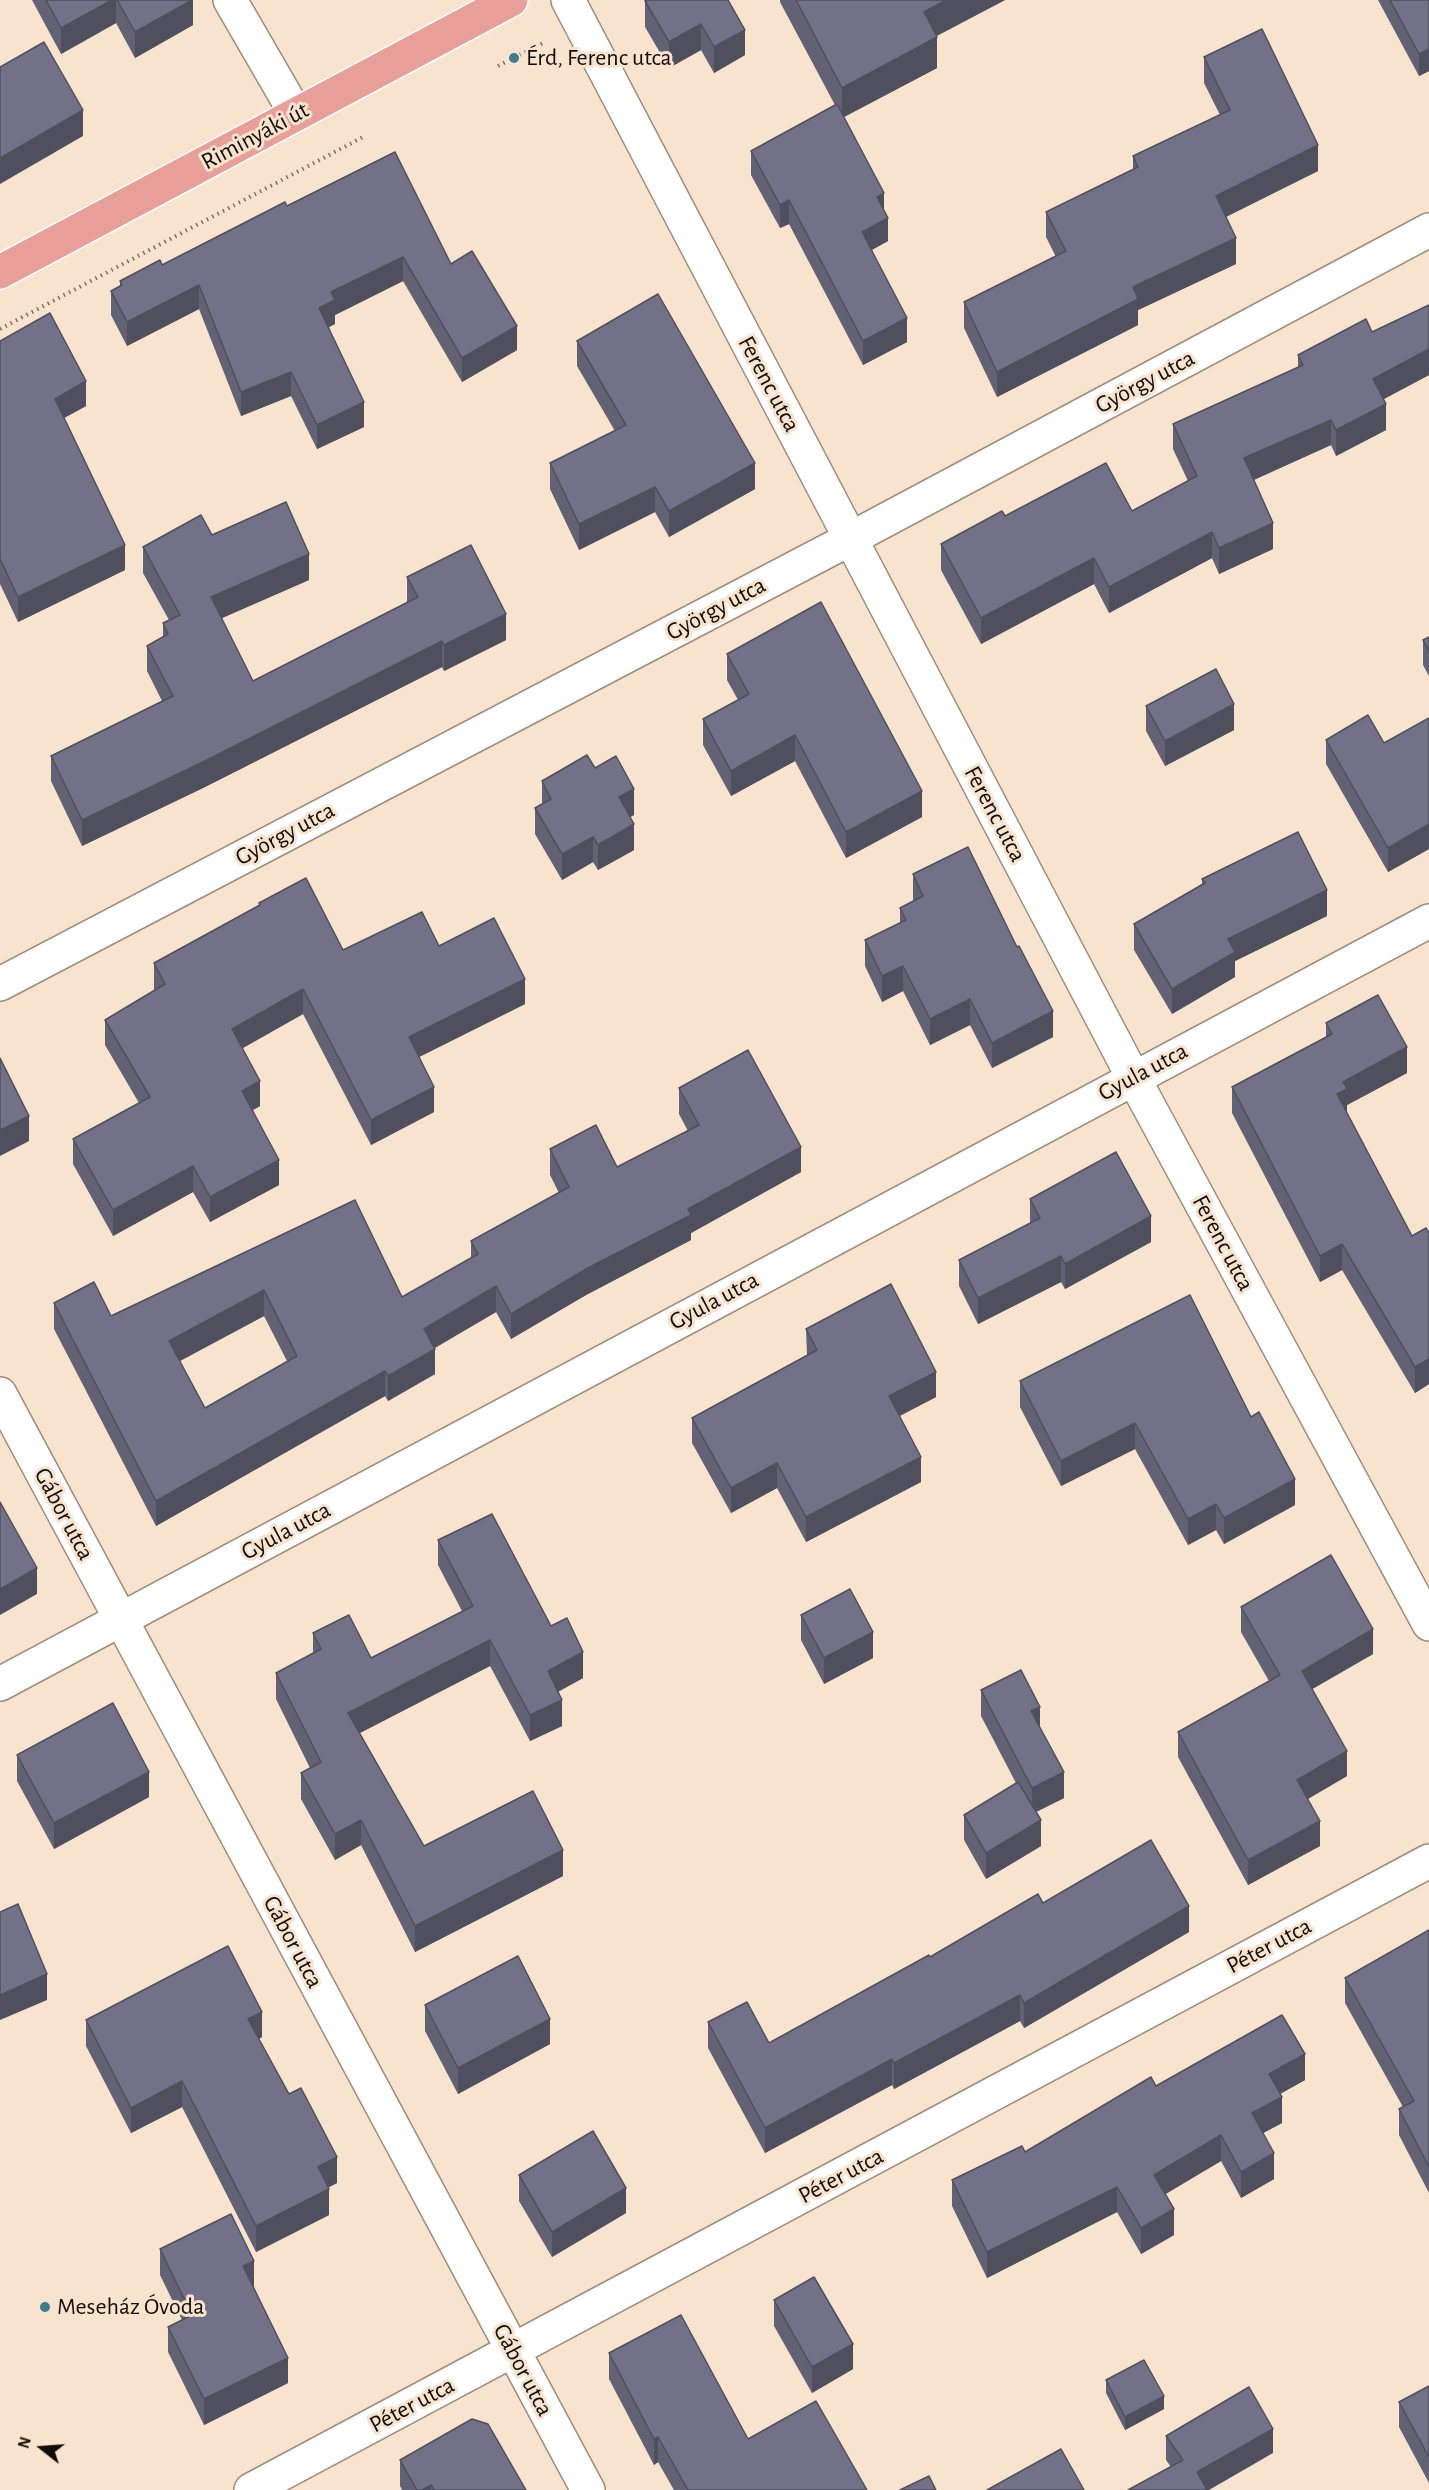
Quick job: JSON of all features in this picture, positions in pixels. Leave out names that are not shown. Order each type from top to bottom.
[{"type":"main road","name":"Riminyáki út","points":[[0,272],[511,0]]},
{"type":"street","points":[[230,0],[296,114]]},
{"type":"street","name":"Ferenc utca","points":[[568,0],[1133,1077],[1429,1624]]},
{"type":"street","name":"György utca","points":[[0,984],[850,539],[1429,230]]},
{"type":"street","name":"Gyula utca","points":[[0,1684],[1133,1077],[1429,921]]},
{"type":"street","name":"Gábor utca","points":[[0,1394],[588,2490]]},
{"type":"street","name":"Péter utca","points":[[251,2490],[1429,1861]]},
{"type":"path","points":[[0,329],[365,136]]},
{"type":"building","points":[[46,0],[112,0],[61,28]]},
{"type":"building","points":[[117,0],[192,0],[135,32]]},
{"type":"building","points":[[728,0],[745,30],[714,47],[701,24],[669,42],[645,1]]},
{"type":"building","points":[[796,0],[946,0],[924,12],[937,37],[842,88]]},
{"type":"building","points":[[1390,0],[1429,0],[1429,49],[1419,54]]},
{"type":"building","points":[[1262,29],[1318,145],[1216,196],[1236,238],[1133,287],[1138,299],[997,372],[964,302],[1066,251],[1046,212],[1138,167],[1133,156],[1230,110],[1204,57]]},
{"type":"building","points":[[44,42],[83,110],[0,158],[0,67]]},
{"type":"building","points":[[837,104],[884,193],[877,197],[888,218],[862,232],[907,318],[863,341],[789,200],[780,205],[751,151]]},
{"type":"building","points":[[395,152],[451,264],[472,251],[517,326],[462,358],[403,257],[331,292],[335,300],[319,308],[364,402],[317,425],[291,372],[241,392],[199,285],[127,322],[111,291],[122,285],[120,281],[160,260],[162,265],[285,202],[287,206]]},
{"type":"building","points":[[658,294],[755,463],[669,511],[655,487],[579,524],[550,463],[626,425],[577,341]]},
{"type":"building","points":[[1429,305],[1429,349],[1373,379],[1386,404],[1336,430],[1331,420],[1244,458],[1273,523],[1219,548],[1212,532],[1109,587],[1094,558],[981,618],[941,544],[1002,511],[1005,516],[1106,463],[1132,511],[1197,476],[1173,424],[1303,365],[1298,355],[1366,319],[1372,332]]},
{"type":"building","points":[[50,313],[86,381],[55,399],[125,545],[18,597],[0,559],[0,341]]},
{"type":"building","points":[[286,502],[309,554],[211,597],[253,681],[418,597],[407,577],[471,545],[506,614],[444,645],[442,641],[205,761],[82,820],[51,756],[173,696],[147,646],[168,634],[163,623],[180,615],[143,547],[201,515],[212,535]]},
{"type":"building","points":[[821,602],[922,791],[846,832],[795,735],[731,771],[703,719],[749,694],[727,654]]},
{"type":"building","points":[[1429,637],[1429,651],[1423,640]]},
{"type":"building","points":[[1216,669],[1234,704],[1165,741],[1146,706]]},
{"type":"building","points":[[1368,715],[1384,743],[1429,718],[1429,824],[1388,848],[1326,740]]},
{"type":"building","points":[[587,755],[595,768],[616,756],[634,789],[619,797],[634,824],[598,845],[593,837],[562,854],[535,808],[551,799],[542,781]]},
{"type":"building","points":[[1298,832],[1327,890],[1228,939],[1235,952],[1172,989],[1134,924],[1205,883],[1202,879]]},
{"type":"building","points":[[968,847],[1017,947],[1019,946],[1053,1011],[992,1043],[970,999],[930,1019],[903,966],[882,976],[865,940],[906,920],[900,908],[923,896],[913,874]]},
{"type":"building","points":[[306,878],[343,950],[422,912],[439,946],[494,918],[525,979],[409,1037],[434,1087],[371,1120],[303,989],[232,1029],[260,1081],[242,1091],[279,1160],[210,1197],[193,1166],[113,1210],[73,1139],[150,1097],[105,1020],[165,984],[154,963]]},
{"type":"building","points":[[1378,995],[1407,1047],[1343,1082],[1347,1089],[1337,1094],[1412,1236],[1426,1228],[1429,1233],[1429,1359],[1415,1367],[1342,1244],[1320,1256],[1232,1087],[1332,1034],[1326,1023]]},
{"type":"building","points":[[748,1050],[801,1147],[688,1209],[691,1215],[586,1269],[511,1314],[496,1286],[424,1329],[435,1349],[388,1376],[385,1371],[156,1501],[54,1303],[94,1282],[111,1316],[355,1200],[402,1297],[478,1254],[471,1241],[569,1187],[550,1149],[596,1125],[617,1167],[699,1125],[679,1088]],"holes":[[[264,1290],[297,1356],[205,1408],[169,1341]]]},
{"type":"building","points":[[0,1058],[29,1116],[0,1130]]},
{"type":"building","points":[[1116,1152],[1151,1216],[1065,1264],[1061,1256],[978,1298],[959,1260],[1040,1218],[1030,1199]]},
{"type":"building","points":[[891,1284],[936,1372],[889,1396],[921,1457],[806,1517],[777,1463],[731,1488],[692,1418],[817,1350],[806,1329]]},
{"type":"building","points":[[1190,1295],[1251,1417],[1259,1412],[1295,1479],[1224,1518],[1216,1504],[1188,1519],[1135,1423],[1061,1461],[1020,1381]]},
{"type":"building","points":[[0,1502],[37,1568],[0,1589]]},
{"type":"building","points":[[492,1514],[551,1626],[567,1618],[583,1652],[548,1671],[562,1700],[530,1715],[490,1640],[348,1713],[424,1846],[533,1791],[563,1850],[415,1926],[361,1820],[335,1834],[301,1773],[321,1762],[276,1673],[321,1649],[313,1633],[349,1615],[371,1658],[473,1606],[438,1540]]},
{"type":"building","points":[[1331,1555],[1373,1629],[1302,1671],[1347,1751],[1297,1780],[1320,1821],[1248,1860],[1178,1732],[1280,1675],[1241,1607]]},
{"type":"building","points":[[850,1589],[873,1632],[824,1658],[801,1615]]},
{"type":"building","points":[[1021,1670],[1040,1707],[1031,1711],[1064,1772],[1032,1788],[981,1690]]},
{"type":"building","points":[[113,1703],[149,1772],[54,1823],[17,1755]]},
{"type":"building","points":[[1018,1782],[1041,1820],[986,1853],[964,1815]]},
{"type":"building","points":[[1151,1840],[1189,1906],[1024,2003],[1020,1995],[894,2063],[892,2059],[765,2128],[708,2022],[747,2002],[769,2043],[929,1955],[930,1957],[1038,1894],[1043,1903]]},
{"type":"building","points":[[18,1904],[47,1974],[0,1995],[0,1912]]},
{"type":"building","points":[[1429,1930],[1429,2167],[1399,2109],[1414,2101],[1345,1978]]},
{"type":"building","points":[[228,1946],[262,2012],[248,2019],[289,2094],[301,2088],[337,2157],[318,2167],[329,2189],[256,2226],[182,2081],[131,2108],[86,2020]]},
{"type":"building","points":[[518,1956],[550,2019],[458,2068],[425,2005]]},
{"type":"building","points":[[1282,2015],[1305,2054],[1269,2074],[1282,2097],[1252,2113],[1274,2153],[1241,2172],[1221,2135],[1154,2175],[1174,2209],[1141,2228],[1117,2187],[987,2252],[952,2180],[1022,2146],[1025,2152],[1151,2077],[1156,2086]]},
{"type":"building","points":[[593,2131],[626,2188],[552,2232],[519,2175]]},
{"type":"building","points":[[231,2214],[254,2261],[243,2266],[288,2358],[204,2399],[168,2327],[192,2315],[160,2249]]},
{"type":"building","points":[[814,2277],[853,2344],[812,2367],[774,2300]]},
{"type":"building","points":[[681,2315],[748,2439],[816,2401],[867,2490],[688,2490],[658,2437],[654,2439],[609,2353]]},
{"type":"building","points":[[1144,2360],[1164,2396],[1125,2417],[1106,2380]]},
{"type":"building","points":[[1429,2386],[1429,2457],[1399,2402]]},
{"type":"building","points":[[1249,2387],[1273,2429],[1197,2472],[1207,2490],[1128,2490],[1183,2460],[1166,2436]]},
{"type":"building","points":[[472,2419],[488,2424],[526,2490],[434,2490],[431,2485],[417,2490],[400,2460]]},
{"type":"building","points":[[1061,2449],[1084,2490],[987,2490]]},
{"type":"building","points":[[929,2476],[936,2490],[900,2490]]},
{"type":"place","name":"Érd, Ferenc utca","points":[[514,58]]},
{"type":"place","name":"Meseház Óvoda","points":[[45,2307]]}]
